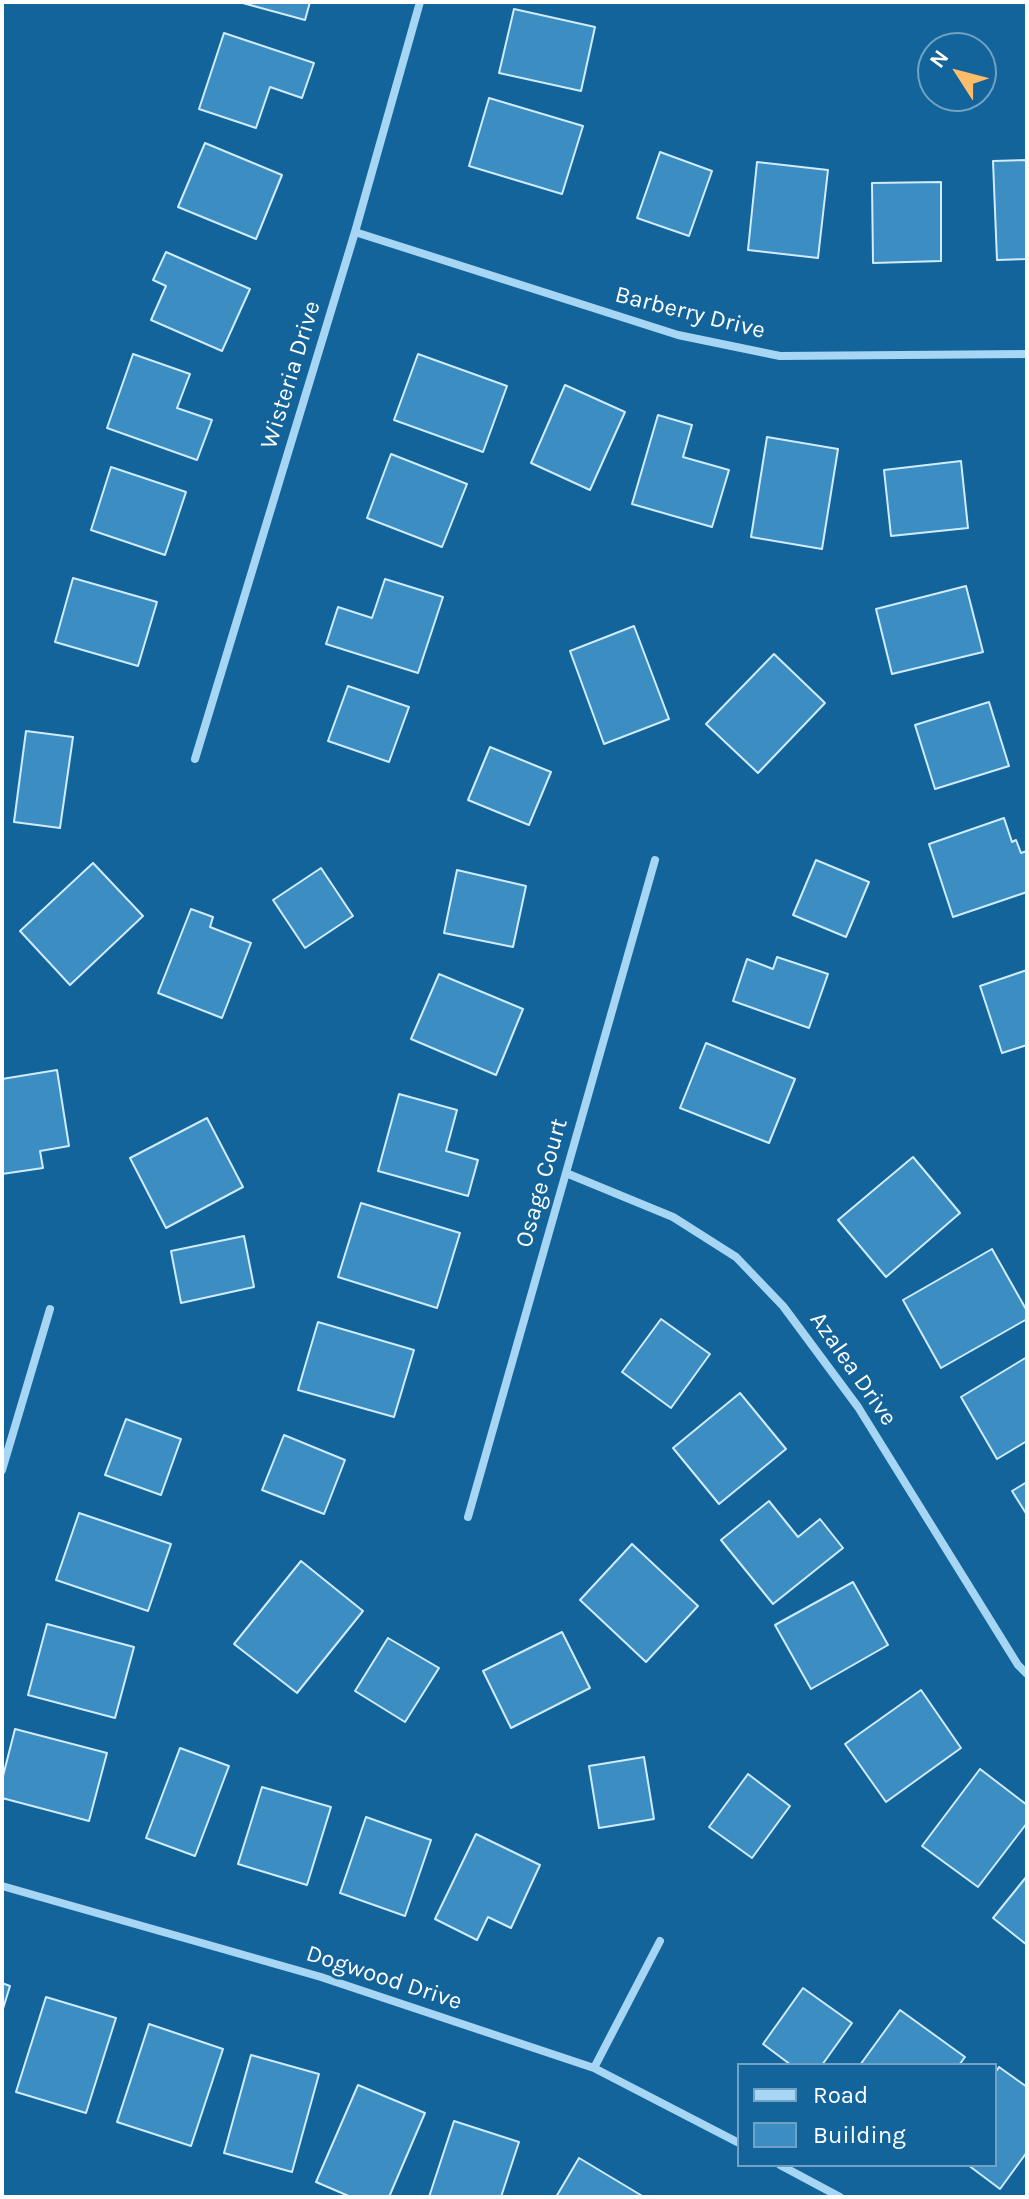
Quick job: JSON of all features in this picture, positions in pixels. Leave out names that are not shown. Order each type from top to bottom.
[{"type":"street","name":"Wisteria Drive","points":[[195,759],[355,232],[420,2]]},
{"type":"street","name":"Barberry Drive","points":[[355,232],[678,335],[780,356],[1027,354]]},
{"type":"street","name":"Osage Court","points":[[468,1517],[655,860]]},
{"type":"street","name":"Azalea Drive","points":[[566,1173],[673,1217],[736,1257],[783,1306],[858,1407],[1018,1665],[1027,1674]]},
{"type":"street","points":[[2,1470],[50,1309]]},
{"type":"street","name":"Dogwood Drive","points":[[2,1886],[321,1977],[594,2068],[737,2142]]},
{"type":"street","points":[[594,2068],[660,1941]]},
{"type":"street","points":[[784,2167],[840,2197]]},
{"type":"building","points":[[239,2],[310,2],[305,20]]},
{"type":"building","points":[[514,9],[595,27],[581,91],[499,73]]},
{"type":"building","points":[[224,33],[314,63],[302,98],[270,87],[256,128],[199,109]]},
{"type":"building","points":[[489,98],[583,126],[562,194],[469,166]]},
{"type":"building","points":[[205,143],[282,175],[256,239],[178,207]]},
{"type":"building","points":[[660,152],[712,171],[689,236],[637,218]]},
{"type":"building","points":[[1027,160],[1027,259],[997,260],[993,161]]},
{"type":"building","points":[[757,162],[828,170],[818,258],[748,250]]},
{"type":"building","points":[[941,182],[941,261],[873,263],[872,183]]},
{"type":"building","points":[[166,252],[250,289],[222,351],[151,320],[166,286],[153,280]]},
{"type":"building","points":[[133,354],[190,374],[177,408],[212,420],[197,460],[107,428]]},
{"type":"building","points":[[418,354],[507,386],[483,452],[394,420]]},
{"type":"building","points":[[565,385],[625,412],[590,490],[531,463]]},
{"type":"building","points":[[658,415],[692,425],[683,457],[729,470],[712,527],[632,504]]},
{"type":"building","points":[[767,437],[838,449],[822,549],[751,537]]},
{"type":"building","points":[[391,454],[467,484],[442,547],[367,518]]},
{"type":"building","points":[[961,461],[968,528],[891,536],[884,470]]},
{"type":"building","points":[[111,467],[186,492],[165,555],[91,530]]},
{"type":"building","points":[[73,578],[157,602],[138,666],[55,642]]},
{"type":"building","points":[[385,579],[443,597],[418,673],[326,644],[338,607],[372,618]]},
{"type":"building","points":[[966,586],[983,652],[892,674],[876,609]]},
{"type":"building","points":[[634,626],[669,719],[604,744],[570,651]]},
{"type":"building","points":[[774,654],[825,703],[758,773],[706,724]]},
{"type":"building","points":[[348,686],[409,707],[389,762],[328,741]]},
{"type":"building","points":[[989,702],[1009,766],[935,789],[915,725]]},
{"type":"building","points":[[26,731],[73,737],[60,828],[14,822]]},
{"type":"building","points":[[490,747],[551,772],[529,825],[468,800]]},
{"type":"building","points":[[1004,818],[1012,842],[1016,840],[1021,853],[1027,851],[1027,892],[953,917],[929,844]]},
{"type":"building","points":[[816,860],[869,882],[846,937],[793,915]]},
{"type":"building","points":[[93,863],[143,916],[70,985],[20,931]]},
{"type":"building","points":[[321,868],[353,916],[305,948],[273,900]]},
{"type":"building","points":[[457,870],[526,886],[513,947],[444,933]]},
{"type":"building","points":[[191,909],[213,917],[210,927],[251,943],[222,1018],[158,993]]},
{"type":"building","points":[[777,957],[828,974],[809,1028],[733,1001],[747,959],[773,969]]},
{"type":"building","points":[[1027,970],[1027,1045],[1002,1053],[980,986]]},
{"type":"building","points":[[439,974],[523,1009],[496,1075],[411,1039]]},
{"type":"building","points":[[706,1043],[795,1079],[769,1143],[680,1108]]},
{"type":"building","points":[[57,1070],[69,1146],[40,1151],[43,1168],[2,1174],[2,1079]]},
{"type":"building","points":[[399,1094],[457,1110],[446,1151],[478,1160],[468,1196],[378,1171]]},
{"type":"building","points":[[207,1118],[243,1187],[166,1228],[130,1158]]},
{"type":"building","points":[[913,1157],[960,1213],[886,1277],[838,1220]]},
{"type":"building","points":[[361,1203],[460,1233],[437,1308],[338,1277]]},
{"type":"building","points":[[244,1236],[254,1287],[181,1303],[171,1251]]},
{"type":"building","points":[[992,1249],[1027,1311],[1027,1319],[941,1368],[903,1300]]},
{"type":"building","points":[[661,1319],[710,1354],[671,1408],[622,1372]]},
{"type":"building","points":[[318,1322],[414,1350],[394,1417],[298,1390]]},
{"type":"building","points":[[1027,1357],[1027,1441],[997,1459],[961,1397]]},
{"type":"building","points":[[740,1393],[786,1449],[719,1504],[673,1448]]},
{"type":"building","points":[[126,1419],[181,1439],[161,1495],[105,1475]]},
{"type":"building","points":[[284,1435],[345,1460],[324,1514],[262,1490]]},
{"type":"building","points":[[1027,1482],[1027,1515],[1012,1491]]},
{"type":"building","points":[[769,1501],[798,1537],[820,1519],[843,1548],[773,1604],[721,1540]]},
{"type":"building","points":[[79,1513],[171,1544],[148,1611],[56,1580]]},
{"type":"building","points":[[632,1544],[698,1606],[646,1662],[580,1600]]},
{"type":"building","points":[[301,1561],[363,1611],[297,1693],[234,1644]]},
{"type":"building","points":[[853,1582],[888,1645],[811,1689],[775,1625]]},
{"type":"building","points":[[47,1624],[134,1647],[115,1718],[28,1695]]},
{"type":"building","points":[[562,1632],[590,1688],[511,1728],[483,1671]]},
{"type":"building","points":[[388,1638],[439,1668],[405,1722],[355,1691]]},
{"type":"building","points":[[921,1690],[961,1748],[886,1802],[845,1744]]},
{"type":"building","points":[[15,1729],[107,1753],[89,1821],[2,1798],[2,1780]]},
{"type":"building","points":[[180,1748],[229,1766],[195,1856],[146,1838]]},
{"type":"building","points":[[644,1757],[654,1819],[599,1828],[589,1766]]},
{"type":"building","points":[[980,1769],[1027,1805],[1027,1823],[978,1887],[922,1846]]},
{"type":"building","points":[[748,1774],[790,1806],[752,1858],[709,1827]]},
{"type":"building","points":[[262,1787],[331,1807],[307,1885],[238,1864]]},
{"type":"building","points":[[366,1817],[431,1840],[405,1916],[340,1893]]},
{"type":"building","points":[[476,1834],[540,1865],[511,1928],[488,1917],[477,1940],[435,1919]]},
{"type":"building","points":[[1027,1876],[1027,1945],[993,1918]]},
{"type":"building","points":[[2,1983],[10,1986],[2,2012]]},
{"type":"building","points":[[803,1988],[852,2023],[823,2063],[788,2063],[763,2044]]},
{"type":"building","points":[[46,1997],[116,2018],[86,2113],[16,2092]]},
{"type":"building","points":[[900,2010],[965,2057],[960,2063],[861,2063]]},
{"type":"building","points":[[149,2024],[223,2049],[191,2146],[117,2122]]},
{"type":"building","points":[[251,2055],[319,2074],[292,2172],[224,2153]]},
{"type":"building","points":[[999,2067],[1027,2087],[1027,2152],[1000,2189],[971,2167],[997,2167]]},
{"type":"building","points":[[358,2085],[425,2113],[389,2197],[351,2197],[316,2182]]},
{"type":"building","points":[[454,2121],[519,2142],[501,2197],[429,2197]]},
{"type":"building","points":[[579,2158],[644,2197],[556,2197]]}]
